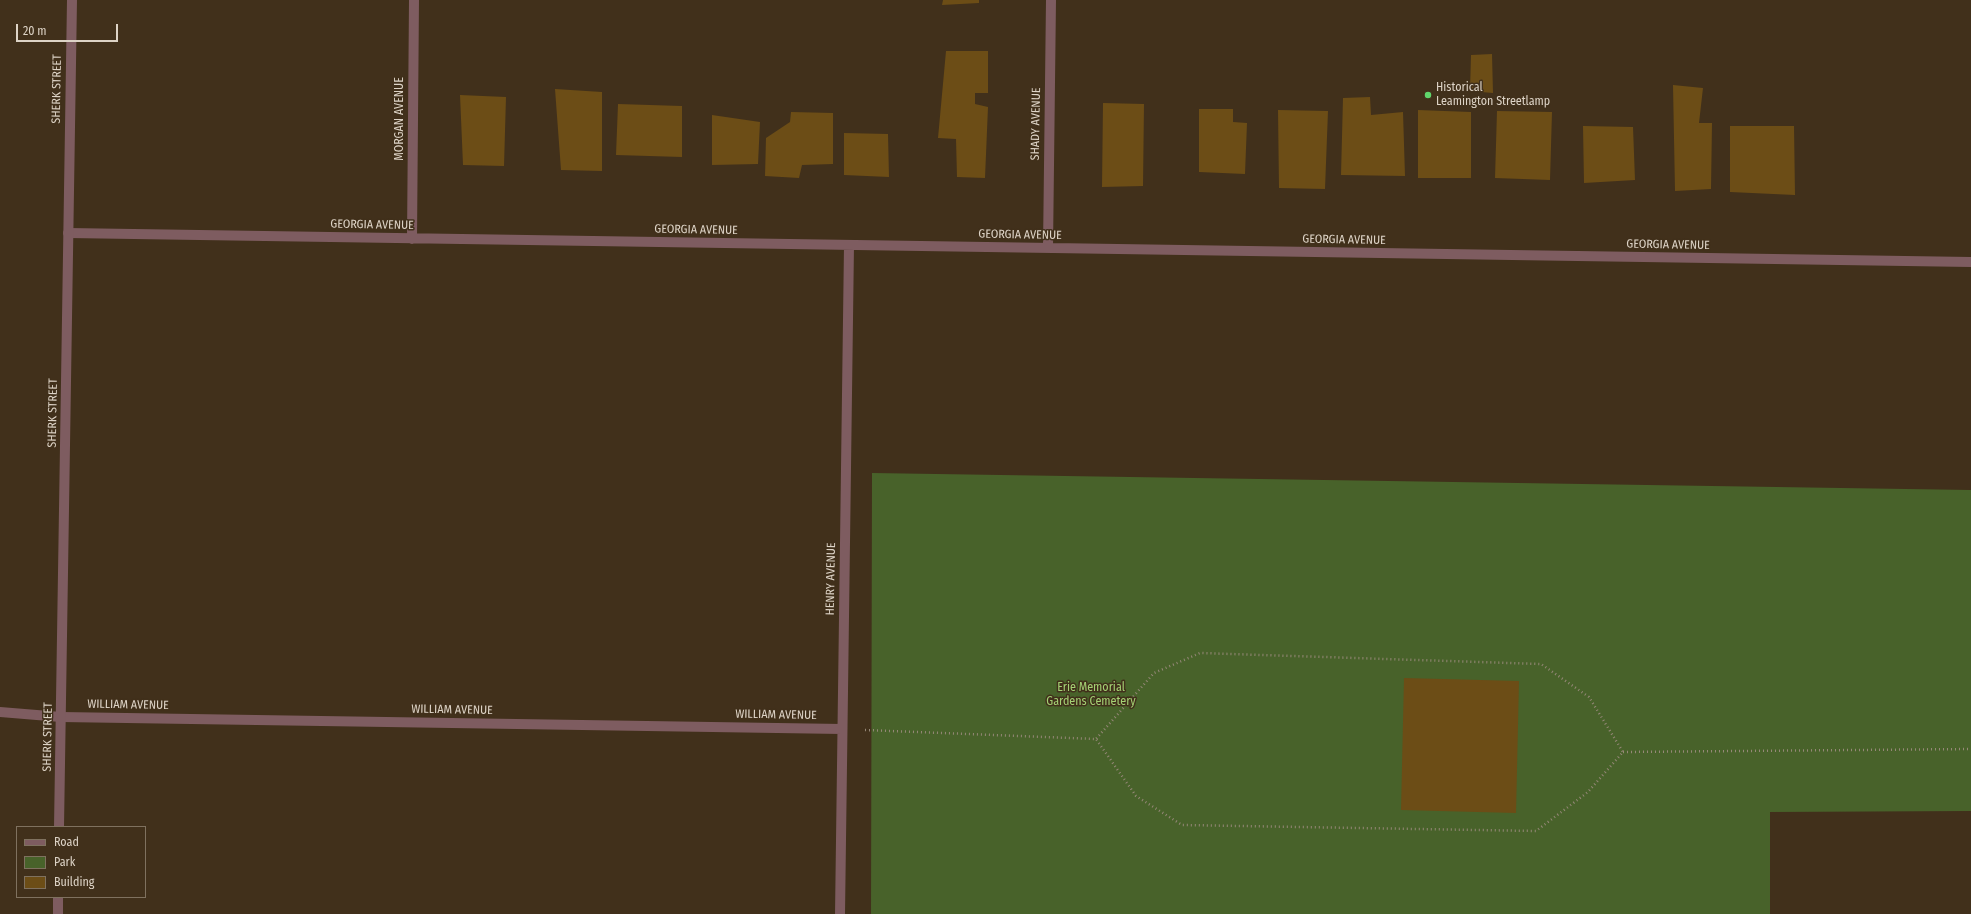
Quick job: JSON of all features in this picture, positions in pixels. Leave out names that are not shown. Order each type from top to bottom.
[{"type":"street","name":"SHERK STREET","points":[[59,826],[72,0]]},
{"type":"street","name":"MORGAN AVENUE","points":[[412,239],[414,0]]},
{"type":"street","name":"SHADY AVENUE","points":[[1048,248],[1051,0]]},
{"type":"street","name":"GEORGIA AVENUE","points":[[68,233],[1971,262]]},
{"type":"street","name":"HENRY AVENUE","points":[[840,914],[849,245]]},
{"type":"street","name":"WILLIAM AVENUE","points":[[0,712],[61,718],[842,729]]},
{"type":"street","points":[[58,898],[58,914]]},
{"type":"path","points":[[1096,739],[1154,672],[1200,653],[1541,664],[1589,697],[1623,752]]},
{"type":"path","points":[[842,729],[1096,739]]},
{"type":"path","points":[[1096,739],[1136,796],[1182,825],[1536,831],[1588,792],[1623,752],[1971,749]]},
{"type":"green space","name":"Erie Memorial Gardens Cemetery","points":[[872,473],[1971,490],[1971,811],[1770,812],[1770,914],[871,914]]},
{"type":"building","points":[[943,0],[979,0],[979,3],[942,5]]},
{"type":"building","points":[[946,51],[988,51],[988,93],[975,93],[975,104],[988,107],[985,178],[957,177],[956,139],[938,138]]},
{"type":"building","points":[[1492,54],[1493,93],[1470,91],[1471,55]]},
{"type":"building","points":[[1673,85],[1703,88],[1699,123],[1712,123],[1711,189],[1675,191]]},
{"type":"building","points":[[555,89],[602,92],[602,171],[561,170]]},
{"type":"building","points":[[460,95],[506,97],[504,166],[463,165]]},
{"type":"building","points":[[1370,97],[1371,115],[1403,112],[1405,176],[1341,175],[1343,98]]},
{"type":"building","points":[[1103,103],[1144,104],[1143,186],[1102,187]]},
{"type":"building","points":[[618,104],[682,106],[682,157],[616,155]]},
{"type":"building","points":[[1199,109],[1233,109],[1233,122],[1247,123],[1245,174],[1199,172]]},
{"type":"building","points":[[1278,110],[1328,111],[1325,189],[1279,188]]},
{"type":"building","points":[[1418,110],[1471,112],[1471,178],[1418,178]]},
{"type":"building","points":[[1497,111],[1552,112],[1550,180],[1495,178]]},
{"type":"building","points":[[791,112],[833,113],[833,164],[802,165],[799,178],[765,176],[766,138],[790,122]]},
{"type":"building","points":[[712,115],[760,122],[758,164],[712,165]]},
{"type":"building","points":[[1583,126],[1633,127],[1635,180],[1584,183]]},
{"type":"building","points":[[1730,126],[1794,126],[1795,195],[1730,192]]},
{"type":"building","points":[[844,133],[888,134],[889,177],[844,175]]},
{"type":"building","points":[[1404,678],[1519,681],[1516,813],[1401,810]]},
{"type":"place","name":"Historical Leamington Streetlamp","points":[[1428,95]]}]
